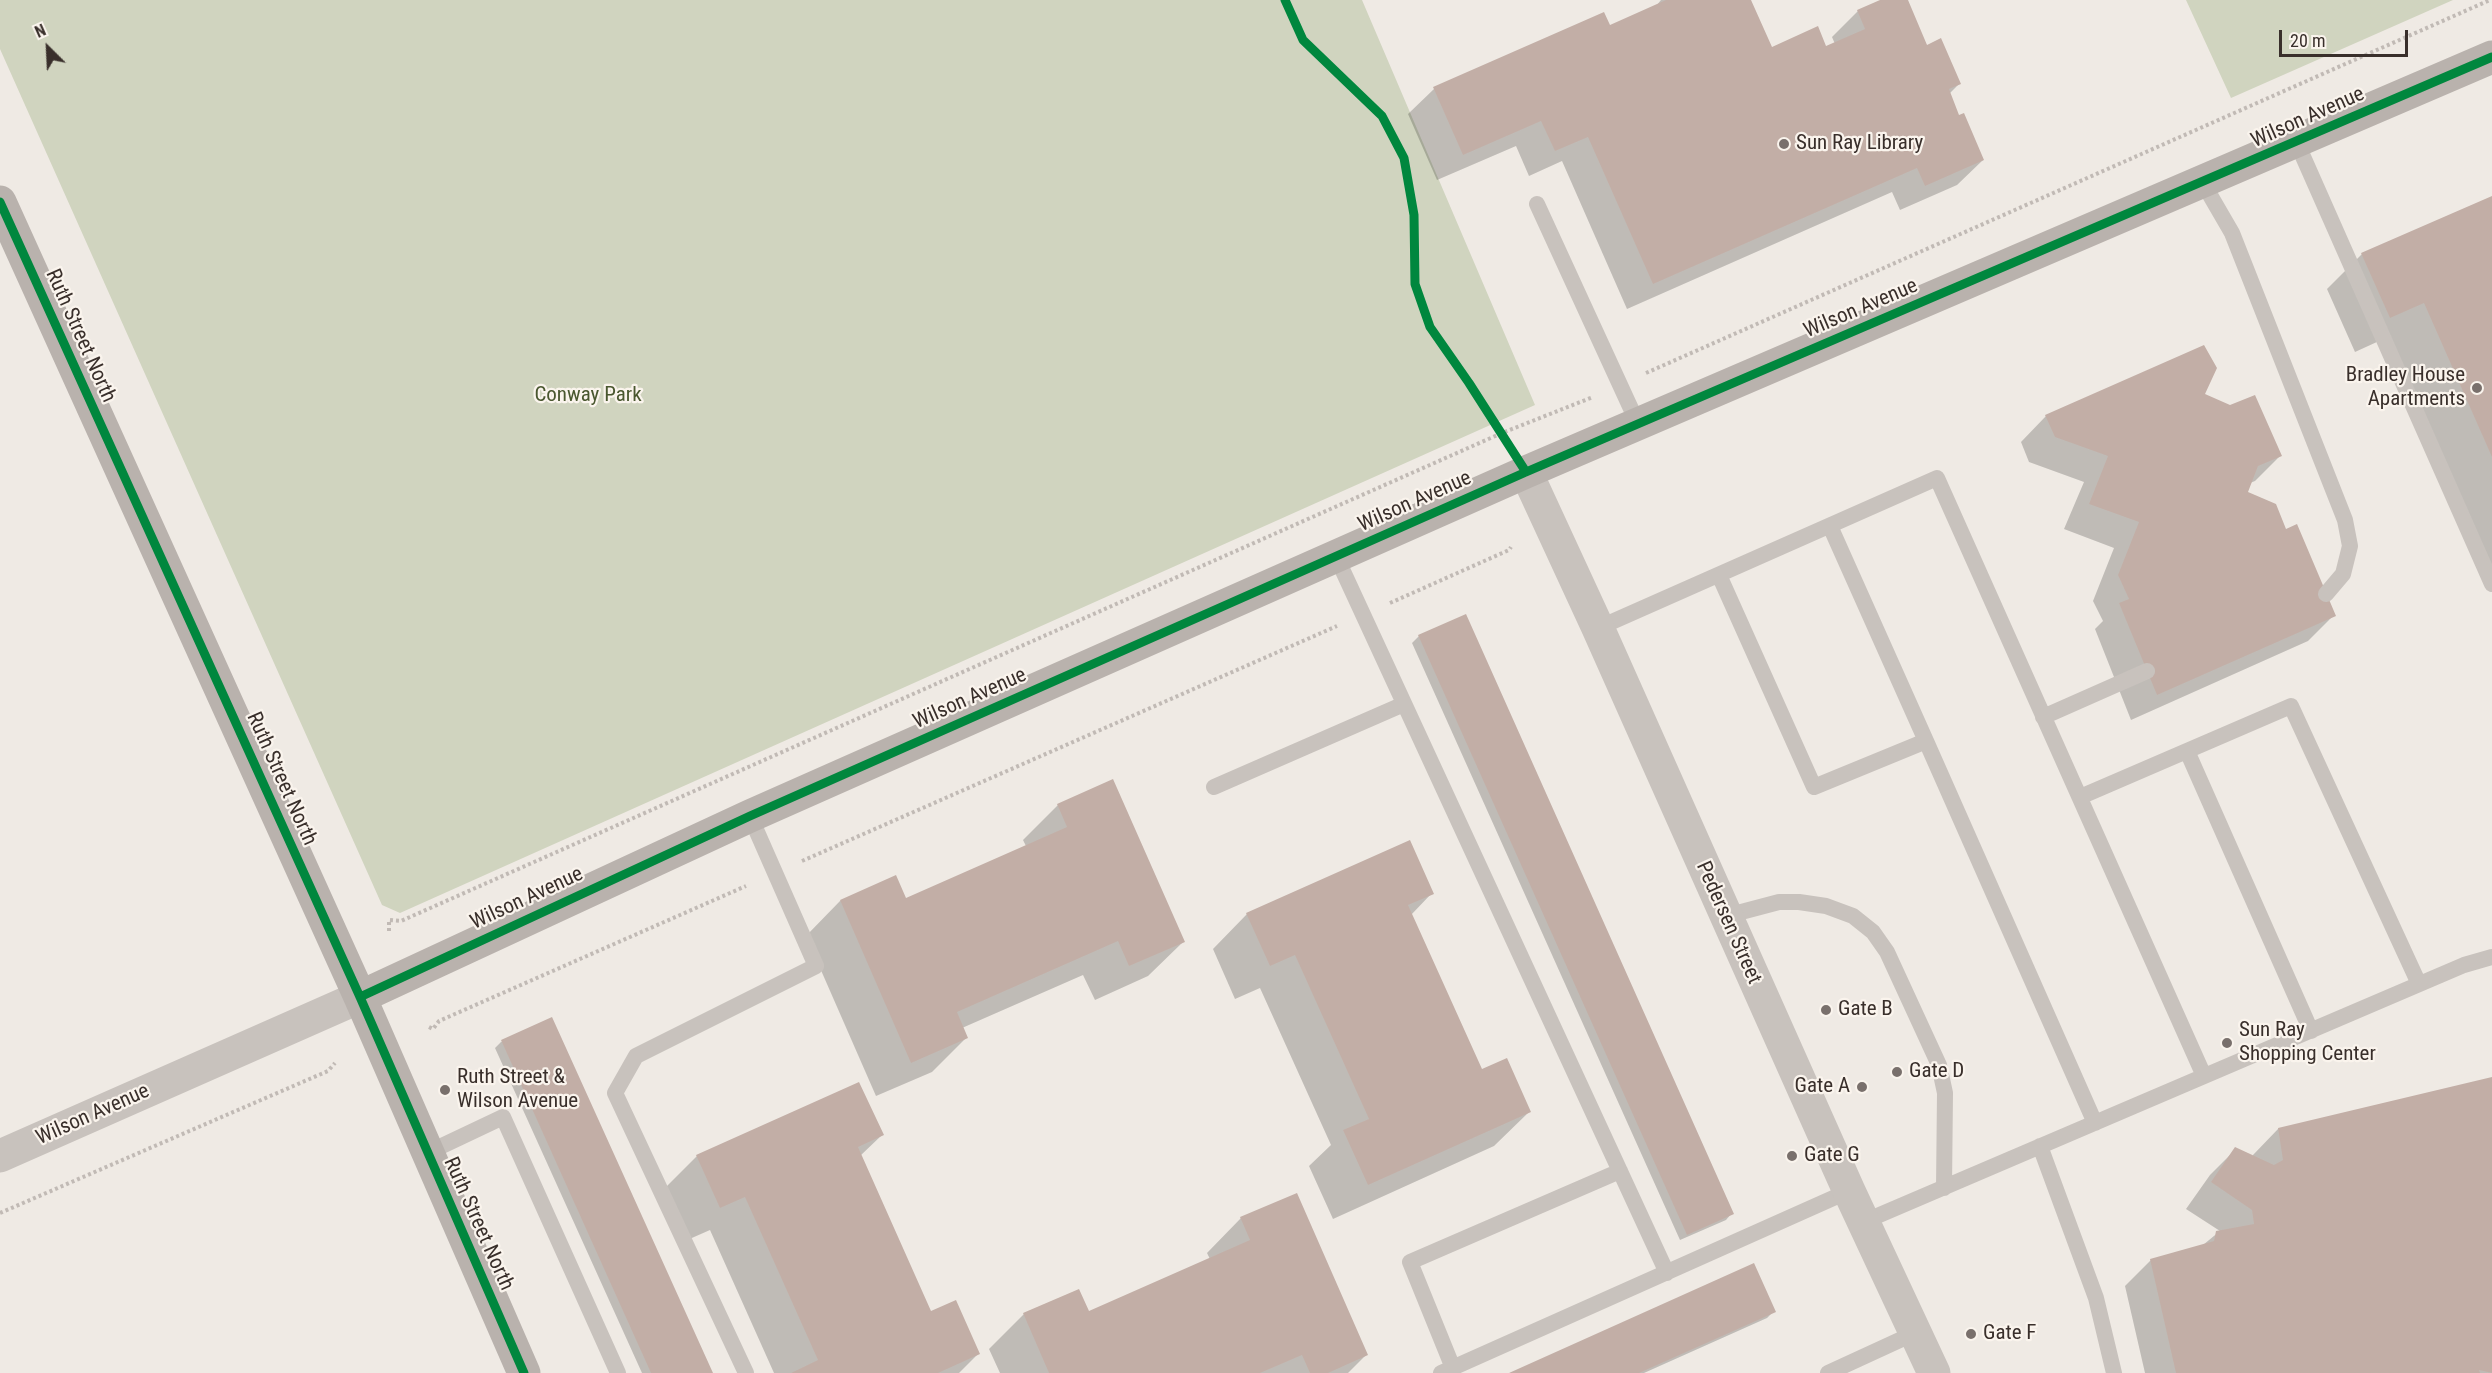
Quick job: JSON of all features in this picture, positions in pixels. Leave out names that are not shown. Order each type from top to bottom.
[{"type":"street","name":"Wilson Avenue","points":[[0,1156],[360,997],[750,816],[1526,472],[2297,143],[2492,57]]},
{"type":"street","name":"Ruth Street North","points":[[0,202],[360,997],[524,1373]]},
{"type":"street","name":"Pedersen Street","points":[[1526,472],[1863,1222],[1934,1373]]},
{"type":"lane","points":[[2297,143],[2492,584]]},
{"type":"lane","points":[[2203,183],[2232,233],[2345,520],[2350,546],[2343,574],[2326,594]]},
{"type":"lane","points":[[1537,204],[1638,424]]},
{"type":"lane","points":[[1598,628],[1936,478],[2204,1076]]},
{"type":"lane","points":[[1830,526],[2095,1123]]},
{"type":"lane","points":[[1336,556],[1667,1273]]},
{"type":"lane","points":[[1719,575],[1814,787],[1926,741]]},
{"type":"lane","points":[[2043,717],[2147,671]]},
{"type":"lane","points":[[1214,787],[1404,704]]},
{"type":"lane","points":[[2080,797],[2291,706],[2419,984]]},
{"type":"lane","points":[[2187,751],[2311,1031]]},
{"type":"lane","points":[[746,1373],[615,1093],[636,1056],[816,966],[750,816]]},
{"type":"lane","points":[[1726,916],[1779,902],[1799,902],[1826,906],[1853,916],[1873,932],[1887,952],[1939,1065],[1945,1093],[1944,1188]]},
{"type":"lane","points":[[1863,1222],[2464,965],[2492,957]]},
{"type":"lane","points":[[427,1153],[503,1117],[618,1373]]},
{"type":"lane","points":[[2040,1146],[2096,1298],[2114,1373]]},
{"type":"lane","points":[[1620,1171],[1410,1262],[1447,1370],[1849,1191]]},
{"type":"lane","points":[[1828,1373],[1915,1333]]},
{"type":"path","points":[[389,931],[389,920],[402,921],[1502,432],[1560,411],[1620,385],[2490,0]]},
{"type":"path","points":[[1495,423],[1526,472]]},
{"type":"path","points":[[429,1027],[433,1029],[439,1022],[1363,615],[1509,550],[1511,547]]},
{"type":"path","points":[[0,1213],[328,1071],[335,1063]]},
{"type":"green space","name":"Conway Park","points":[[0,0],[1362,0],[1535,405],[400,913],[382,905],[0,49]]},
{"type":"green space","points":[[2186,0],[2453,0],[2231,98]]},
{"type":"building","name":"Sun Ray Library","points":[[1666,0],[1751,0],[1772,47],[1818,26],[1826,46],[1865,29],[1857,10],[1880,0],[1908,0],[1927,45],[1941,38],[1961,84],[1949,89],[1959,115],[1964,113],[1984,160],[1925,186],[1917,168],[1653,284],[1588,137],[1555,151],[1541,121],[1463,155],[1433,87],[1604,12],[1610,25]]},
{"type":"building","name":"Bradley House Apartments","points":[[2492,196],[2492,457],[2424,303],[2390,318],[2361,253]]},
{"type":"building","points":[[2204,345],[2217,368],[2205,394],[2230,405],[2255,395],[2282,456],[2258,466],[2248,492],[2276,504],[2286,529],[2297,524],[2336,616],[2157,695],[2119,603],[2129,599],[2118,575],[2139,522],[2089,504],[2108,456],[2055,437],[2045,415]]},
{"type":"building","points":[[1466,614],[1734,1214],[1687,1235],[1418,635]]},
{"type":"building","points":[[1113,779],[1185,942],[1129,966],[1118,941],[957,1012],[968,1038],[911,1063],[840,900],[896,875],[906,898],[1067,827],[1057,804]]},
{"type":"building","points":[[1410,840],[1434,894],[1408,905],[1482,1069],[1507,1058],[1531,1112],[1368,1185],[1343,1130],[1369,1119],[1295,955],[1270,966],[1246,913]]},
{"type":"building","points":[[552,1017],[713,1373],[651,1373],[501,1040]]},
{"type":"building","points":[[2492,1077],[2492,1373],[2479,1370],[2480,1373],[2176,1373],[2150,1259],[2214,1241],[2216,1231],[2254,1224],[2252,1210],[2211,1182],[2235,1147],[2274,1165],[2283,1160],[2278,1128]]},
{"type":"building","points":[[859,1082],[884,1135],[858,1147],[931,1311],[956,1300],[980,1354],[938,1373],[791,1373],[818,1360],[745,1197],[720,1208],[696,1155]]},
{"type":"building","points":[[1297,1193],[1368,1355],[1328,1373],[1310,1373],[1302,1355],[1260,1373],[1049,1373],[1023,1313],[1079,1289],[1089,1311],[1250,1240],[1240,1217]]},
{"type":"building","points":[[1754,1263],[1776,1312],[1639,1373],[1509,1373]]},
{"type":"cycle path","points":[[1285,0],[1303,40],[1382,116],[1404,158],[1414,215],[1415,284],[1430,327],[1526,472]]},
{"type":"cycle path","points":[[360,997],[750,816],[1526,472],[2492,57]]},
{"type":"cycle path","points":[[0,202],[360,997],[524,1373]]},
{"type":"place","name":"Sun Ray Library","points":[[1784,144]]},
{"type":"place","name":"Bradley House Apartments","points":[[2477,388]]},
{"type":"place","name":"Gate B","points":[[1826,1010]]},
{"type":"place","name":"Sun Ray Shopping Center","points":[[2227,1043]]},
{"type":"place","name":"Gate D","points":[[1897,1072]]},
{"type":"place","name":"Gate A","points":[[1862,1087]]},
{"type":"place","name":"Ruth Street & Wilson Avenue","points":[[445,1090]]},
{"type":"place","name":"Gate G","points":[[1792,1156]]},
{"type":"place","name":"Gate F","points":[[1971,1334]]}]
